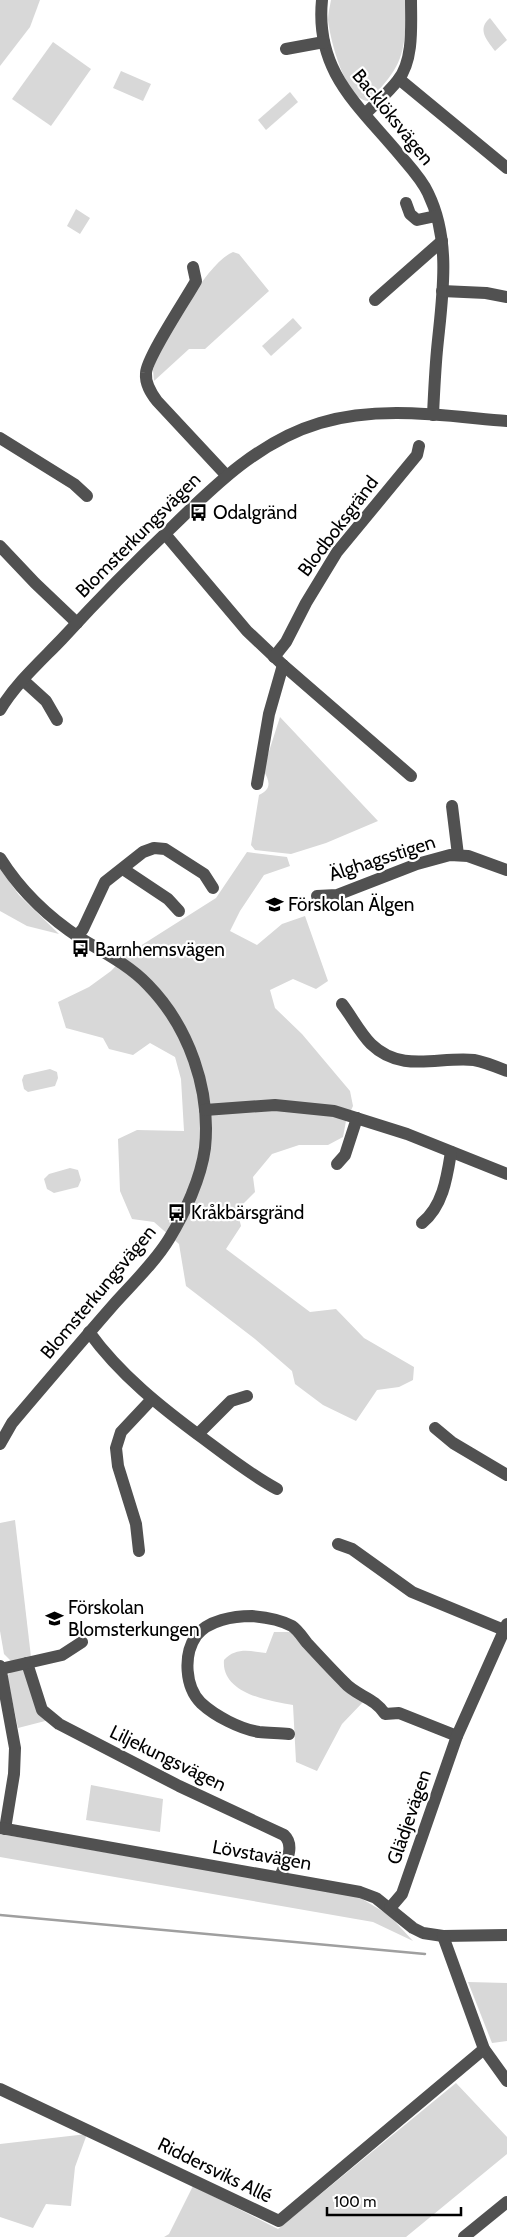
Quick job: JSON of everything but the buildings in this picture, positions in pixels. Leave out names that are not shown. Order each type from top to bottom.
[{"type":"street","name":"Backlöksvägen","points":[[322,0],[321,18],[324,42],[332,69],[350,97],[423,183],[436,216],[442,241],[442,292],[433,415]]},
{"type":"street","points":[[365,114],[399,80],[407,60],[411,0]]},
{"type":"street","points":[[286,49],[324,42]]},
{"type":"street","points":[[399,80],[507,168]]},
{"type":"street","points":[[406,203],[410,214],[417,220],[436,216]]},
{"type":"street","points":[[375,300],[442,241]]},
{"type":"street","name":"Blomsterkungsvägen","points":[[193,267],[196,281],[148,361],[146,380],[157,401],[226,475]]},
{"type":"street","points":[[442,292],[486,293],[507,297]]},
{"type":"street","name":"Blomsterkungsvägen","points":[[0,710],[24,680],[76,623],[165,534],[226,475],[264,449],[318,423],[370,413],[433,415],[507,421]]},
{"type":"street","points":[[0,438],[74,484],[87,496]]},
{"type":"street","name":"Blodboksgränd","points":[[279,661],[286,642],[306,603],[337,552],[417,455],[419,446]]},
{"type":"street","points":[[165,534],[247,631],[411,776]]},
{"type":"street","name":"Blomsterkungsvägen","points":[[0,546],[76,623]]},
{"type":"street","points":[[257,784],[279,661]]},
{"type":"street","points":[[24,680],[46,701],[57,720]]},
{"type":"street","name":"Älghagsstigen","points":[[452,806],[458,855]]},
{"type":"street","points":[[77,936],[83,929],[105,882],[143,852],[158,847],[204,874],[213,888]]},
{"type":"street","name":"Älghagsstigen","points":[[317,896],[337,895],[417,864],[458,855],[507,870]]},
{"type":"street","name":"Blomsterkungsvägen","points":[[0,858],[9,873],[34,902],[77,936],[127,968],[147,984],[162,1001],[187,1041],[196,1064],[205,1110],[205,1148],[200,1169],[192,1192],[169,1240],[12,1423],[1,1441]]},
{"type":"street","points":[[123,869],[168,899],[179,911]]},
{"type":"street","points":[[342,1004],[372,1046],[388,1055],[418,1063],[476,1060],[507,1071]]},
{"type":"street","points":[[205,1110],[241,1106],[290,1106],[334,1111],[451,1152],[507,1174]]},
{"type":"street","points":[[337,1164],[345,1154],[357,1118]]},
{"type":"street","points":[[422,1223],[433,1214],[439,1201],[451,1152]]},
{"type":"street","points":[[90,1332],[102,1349],[123,1372],[152,1399],[254,1476],[277,1489]]},
{"type":"street","points":[[198,1434],[231,1401],[247,1396]]},
{"type":"street","points":[[139,1551],[136,1524],[118,1466],[116,1448],[120,1432],[152,1399]]},
{"type":"street","points":[[435,1428],[453,1443],[507,1475]]},
{"type":"street","points":[[338,1544],[352,1549],[412,1592],[505,1627]]},
{"type":"street","points":[[289,1734],[257,1732],[216,1713],[202,1703],[194,1694],[187,1667],[196,1636],[204,1629],[230,1617],[243,1616],[276,1620],[293,1627],[346,1684],[378,1704],[385,1714],[399,1713],[457,1736]]},
{"type":"street","name":"Glädjevägen","points":[[390,1908],[402,1894],[457,1736],[505,1627]]},
{"type":"street","points":[[3,1829],[14,1774],[15,1748],[0,1667],[27,1664],[62,1655],[82,1642]]},
{"type":"street","name":"Liljekungsvägen","points":[[27,1664],[42,1710],[59,1724],[179,1786],[289,1839],[290,1847],[280,1877]]},
{"type":"street","name":"Lövstavägen","points":[[3,1829],[360,1892],[376,1898],[418,1930],[443,1936],[507,1935]]},
{"type":"street","points":[[443,1936],[484,2049],[507,2081]]},
{"type":"street","name":"Riddersviks Allé","points":[[0,2089],[279,2222],[484,2049]]},
{"type":"street","points":[[464,2237],[505,2209]]},
{"type":"shaded area","points":[[0,0],[40,0],[30,27],[0,66]]},
{"type":"shaded area","points":[[331,0],[406,0],[404,45],[401,56],[390,77],[368,101],[360,98],[352,90],[340,67],[328,20]]},
{"type":"shaded area","points":[[490,18],[507,40],[495,51],[483,30]]},
{"type":"shaded area","points":[[53,42],[91,69],[51,126],[12,99]]},
{"type":"shaded area","points":[[121,71],[151,84],[143,101],[113,88]]},
{"type":"shaded area","points":[[290,92],[298,102],[266,130],[258,120]]},
{"type":"shaded area","points":[[76,209],[90,218],[80,234],[67,226]]},
{"type":"shaded area","points":[[233,252],[239,254],[269,291],[205,349],[189,349],[154,381],[153,370],[156,359],[190,300],[212,270]]},
{"type":"shaded area","points":[[293,318],[302,328],[271,356],[262,346]]},
{"type":"shaded area","points":[[280,717],[378,821],[326,843],[291,854],[255,850],[251,845],[259,795],[268,787],[268,781],[263,770]]},
{"type":"shaded area","points":[[247,852],[287,857],[290,866],[264,875],[240,911],[230,931],[257,945],[282,924],[305,916],[328,981],[316,989],[293,979],[270,990],[275,1008],[302,1034],[350,1091],[353,1106],[346,1121],[343,1137],[328,1145],[299,1145],[272,1154],[253,1177],[255,1192],[237,1210],[241,1226],[226,1249],[310,1312],[336,1309],[364,1338],[414,1367],[413,1380],[399,1387],[377,1390],[356,1421],[323,1405],[295,1384],[292,1371],[255,1339],[186,1286],[179,1244],[154,1222],[132,1219],[120,1191],[118,1139],[137,1130],[184,1131],[181,1079],[175,1057],[150,1043],[133,1055],[109,1049],[103,1038],[66,1028],[58,1002],[89,987],[111,971],[126,955],[216,898]]},
{"type":"shaded area","points":[[0,869],[19,895],[59,934],[27,926],[0,911]]},
{"type":"shaded area","points":[[50,1069],[57,1072],[58,1078],[55,1086],[28,1092],[24,1089],[22,1080],[24,1075]]},
{"type":"shaded area","points":[[70,1168],[78,1170],[81,1180],[78,1187],[54,1193],[47,1189],[44,1179],[49,1174]]},
{"type":"shaded area","points":[[15,1520],[31,1657],[11,1661],[4,1654],[0,1631],[0,1523]]},
{"type":"shaded area","points":[[274,1632],[290,1632],[364,1701],[342,1724],[317,1771],[296,1762],[293,1705],[259,1698],[238,1688],[225,1671],[224,1660],[233,1653],[254,1651],[266,1653]]},
{"type":"shaded area","points":[[26,1669],[49,1720],[18,1728],[7,1676],[12,1671]]},
{"type":"shaded area","points":[[91,1785],[163,1799],[160,1832],[86,1820]]},
{"type":"shaded area","points":[[0,1834],[357,1896],[389,1915],[413,1941],[373,1922],[0,1857]]},
{"type":"shaded area","points":[[468,1982],[507,1983],[507,2041],[492,2043]]},
{"type":"shaded area","points":[[456,2083],[507,2137],[507,2154],[406,2237],[164,2237],[169,2234],[193,2186],[278,2229]]},
{"type":"shaded area","points":[[87,2134],[75,2167],[71,2206],[46,2204],[33,2228],[0,2217],[0,2144]]},
{"type":"waterway","points":[[0,1915],[425,1954]]},
{"type":"place","name":"Odalgränd","points":[[199,512]]},
{"type":"place","name":"Förskolan Älgen","points":[[274,904]]},
{"type":"place","name":"Barnhemsvägen","points":[[81,949]]},
{"type":"place","name":"Kråkbärsgränd","points":[[177,1212]]},
{"type":"place","name":"Förskolan Blomsterkungen","points":[[54,1618]]}]
